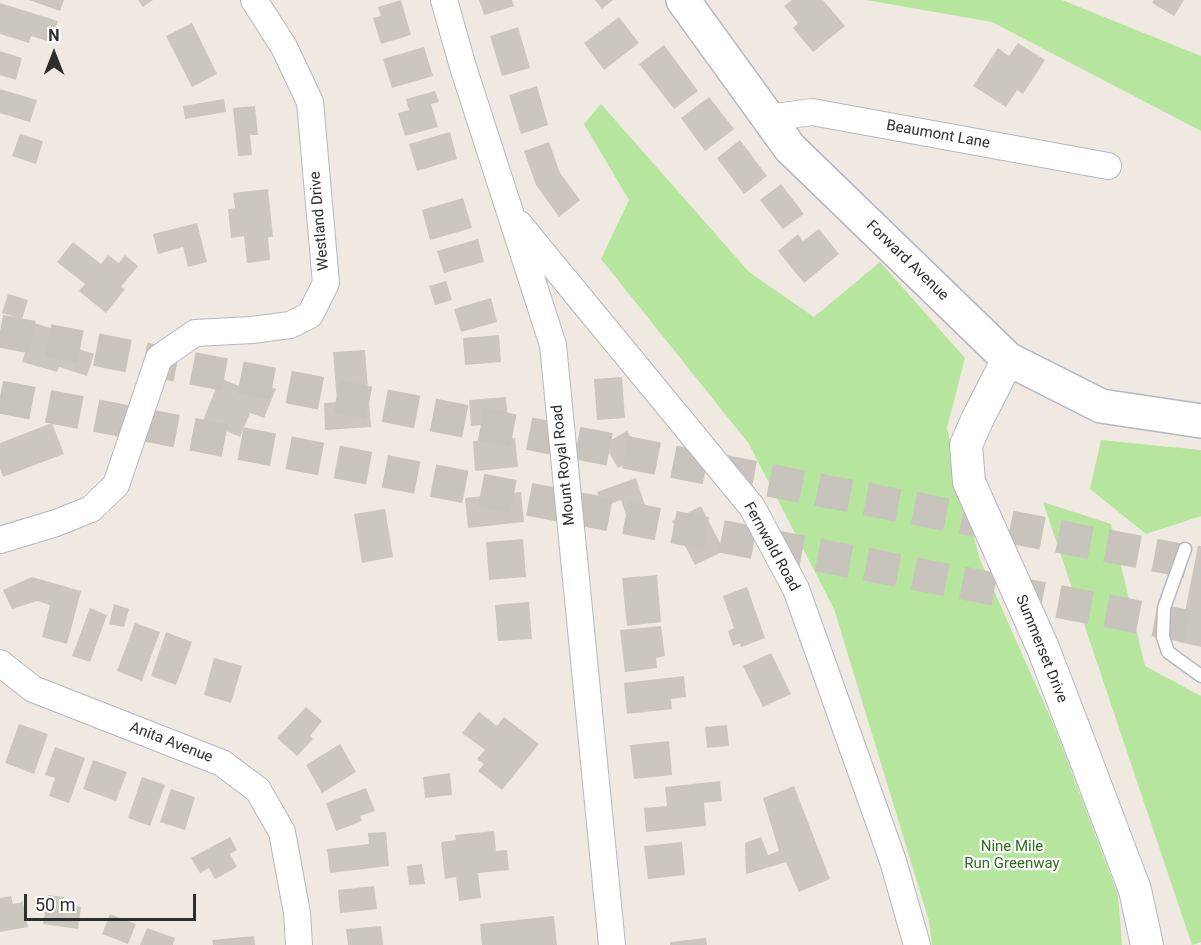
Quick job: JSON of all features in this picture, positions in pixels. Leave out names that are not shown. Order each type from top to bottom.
[{"type":"main road","name":"Forward Avenue","points":[[683,0],[790,148],[1008,359],[1101,406],[1201,421]]},
{"type":"street","name":"Westland Drive","points":[[0,540],[56,524],[91,509],[116,485],[159,358],[195,333],[290,325],[310,315],[326,283],[310,102],[284,47],[254,0]]},
{"type":"street","name":"Mount Royal Road","points":[[444,0],[509,212],[553,345],[612,945]]},
{"type":"street","name":"Beaumont Lane","points":[[768,118],[812,112],[1108,166]]},
{"type":"street","name":"Fernwald Road","points":[[509,212],[752,507],[796,589],[893,861],[917,945]]},
{"type":"street","name":"Summerset Drive","points":[[1008,359],[966,445],[969,482],[1043,648],[1135,890],[1147,945]]},
{"type":"street","name":"Anita Avenue","points":[[0,663],[33,689],[222,763],[258,790],[282,832],[297,913],[299,945]]},
{"type":"lane","points":[[1185,549],[1164,608],[1163,637],[1168,652],[1201,676]]},
{"type":"green space","points":[[866,0],[1062,0],[1201,56],[1201,131],[992,22]]},
{"type":"green space","name":"Nine Mile Run Greenway","points":[[601,104],[749,272],[814,317],[880,262],[965,358],[947,428],[979,557],[1055,728],[1118,895],[1122,945],[932,945],[929,921],[834,609],[749,444],[601,259],[629,200],[584,124]]},
{"type":"green space","points":[[1101,440],[1201,450],[1201,516],[1146,534],[1090,489]]},
{"type":"green space","points":[[1043,502],[1111,524],[1145,666],[1201,696],[1201,942],[1192,945]]},
{"type":"building","points":[[29,0],[64,0],[60,11]]},
{"type":"building","points":[[138,0],[153,0],[143,7]]},
{"type":"building","points":[[401,0],[411,35],[381,44],[373,18],[381,16],[378,7]]},
{"type":"building","points":[[479,0],[512,0],[514,6],[484,15]]},
{"type":"building","points":[[595,0],[613,0],[602,9]]},
{"type":"building","points":[[792,0],[823,0],[845,26],[813,52],[793,28],[798,23],[784,6]]},
{"type":"building","points":[[1154,0],[1184,0],[1174,16],[1152,3]]},
{"type":"building","points":[[0,3],[58,21],[51,42],[31,36],[29,43],[0,34]]},
{"type":"building","points":[[619,17],[639,43],[604,70],[584,43]]},
{"type":"building","points":[[192,23],[217,74],[192,87],[166,36]]},
{"type":"building","points":[[518,27],[530,68],[502,76],[490,36]]},
{"type":"building","points":[[1018,43],[1045,60],[1023,94],[1017,90],[1006,107],[973,86],[998,48],[1009,56]]},
{"type":"building","points":[[664,45],[698,91],[674,109],[639,64]]},
{"type":"building","points":[[424,47],[433,76],[392,88],[383,59]]},
{"type":"building","points":[[0,51],[22,58],[16,80],[0,75]]},
{"type":"building","points":[[537,86],[548,125],[521,134],[509,95]]},
{"type":"building","points":[[0,89],[37,100],[30,122],[0,113]]},
{"type":"building","points":[[435,91],[439,102],[431,104],[438,127],[405,136],[398,113],[409,110],[406,99]]},
{"type":"building","points":[[709,97],[734,129],[705,151],[681,118]]},
{"type":"building","points":[[224,99],[226,112],[185,119],[183,106]]},
{"type":"building","points":[[255,106],[258,135],[250,135],[252,155],[238,156],[233,108]]},
{"type":"building","points":[[450,132],[457,159],[417,171],[409,144]]},
{"type":"building","points":[[20,134],[43,141],[36,164],[12,156]]},
{"type":"building","points":[[740,140],[767,176],[744,194],[717,158]]},
{"type":"building","points":[[549,142],[560,173],[580,200],[559,217],[536,185],[524,151]]},
{"type":"building","points":[[781,184],[804,214],[783,229],[760,200]]},
{"type":"building","points":[[268,189],[273,237],[268,237],[270,260],[247,263],[244,236],[231,238],[228,209],[235,208],[233,193]]},
{"type":"building","points":[[463,198],[472,228],[430,240],[422,210]]},
{"type":"building","points":[[197,223],[207,262],[188,267],[183,247],[158,254],[153,234]]},
{"type":"building","points":[[819,229],[839,254],[804,283],[778,251],[798,234],[803,241]]},
{"type":"building","points":[[478,239],[484,262],[444,273],[437,251]]},
{"type":"building","points":[[73,242],[101,264],[108,255],[119,263],[125,255],[138,266],[121,287],[125,289],[106,313],[79,291],[85,284],[57,262]]},
{"type":"building","points":[[446,281],[452,300],[435,305],[429,286]]},
{"type":"building","points":[[8,294],[28,300],[22,319],[2,313]]},
{"type":"building","points":[[491,298],[497,322],[461,332],[454,309]]},
{"type":"building","points":[[34,323],[74,335],[70,346],[94,354],[87,376],[59,367],[57,372],[22,362]]},
{"type":"building","points":[[499,335],[501,362],[465,365],[463,338]]},
{"type":"building","points":[[365,350],[371,427],[325,430],[324,403],[337,402],[333,352]]},
{"type":"building","points":[[244,376],[276,389],[264,418],[250,413],[240,437],[226,431],[221,442],[198,433],[220,378],[239,386]]},
{"type":"building","points":[[622,377],[625,418],[597,420],[594,379]]},
{"type":"building","points":[[506,397],[508,423],[471,426],[469,400]]},
{"type":"building","points":[[52,423],[64,454],[3,477],[0,468],[0,443]]},
{"type":"building","points":[[627,431],[641,455],[618,468],[604,444]]},
{"type":"building","points":[[515,438],[518,467],[475,471],[473,441]]},
{"type":"building","points":[[636,478],[646,508],[626,515],[621,500],[602,507],[597,492]]},
{"type":"building","points":[[521,492],[524,522],[468,528],[465,498]]},
{"type":"building","points":[[701,506],[724,551],[695,565],[672,521]]},
{"type":"building","points":[[385,509],[393,557],[362,563],[354,514]]},
{"type":"building","points":[[523,539],[526,577],[489,580],[486,542]]},
{"type":"building","points":[[1198,546],[1201,546],[1201,647],[1179,642]]},
{"type":"building","points":[[657,575],[661,622],[627,626],[622,578]]},
{"type":"building","points":[[32,577],[81,591],[67,644],[42,637],[50,605],[37,601],[12,609],[3,590]]},
{"type":"building","points":[[747,587],[765,638],[741,647],[740,643],[733,646],[728,631],[734,628],[723,596]]},
{"type":"building","points":[[529,602],[532,639],[498,641],[495,605]]},
{"type":"building","points":[[114,604],[129,609],[124,627],[109,624]]},
{"type":"building","points":[[90,608],[107,615],[90,662],[72,656]]},
{"type":"building","points":[[135,623],[160,632],[142,681],[117,671]]},
{"type":"building","points":[[661,626],[665,656],[656,658],[657,668],[625,672],[620,630]]},
{"type":"building","points":[[166,632],[192,642],[176,685],[151,676]]},
{"type":"building","points":[[771,653],[791,694],[763,707],[743,666]]},
{"type":"building","points":[[214,658],[242,666],[231,703],[204,695]]},
{"type":"building","points":[[684,676],[686,697],[671,699],[672,709],[627,714],[624,683]]},
{"type":"building","points":[[306,707],[322,721],[310,736],[313,739],[297,756],[277,738]]},
{"type":"building","points":[[479,712],[497,726],[504,717],[539,744],[502,790],[478,771],[484,764],[477,759],[485,750],[462,733]]},
{"type":"building","points":[[19,724],[48,734],[34,774],[5,763]]},
{"type":"building","points":[[727,725],[729,746],[707,748],[705,727]]},
{"type":"building","points":[[669,741],[672,775],[634,779],[630,745]]},
{"type":"building","points":[[340,744],[356,772],[322,793],[306,765]]},
{"type":"building","points":[[55,747],[85,758],[69,803],[49,796],[55,778],[45,775]]},
{"type":"building","points":[[93,760],[127,772],[116,801],[83,789]]},
{"type":"building","points":[[450,773],[452,795],[425,798],[423,777]]},
{"type":"building","points":[[142,777],[165,785],[150,826],[128,818]]},
{"type":"building","points":[[720,781],[722,801],[704,803],[706,826],[646,832],[644,808],[667,806],[665,787]]},
{"type":"building","points":[[794,786],[830,879],[799,892],[786,862],[746,874],[745,843],[761,837],[768,855],[779,851],[763,798]]},
{"type":"building","points":[[366,788],[375,811],[360,816],[362,821],[336,831],[326,803]]},
{"type":"building","points":[[171,789],[195,797],[185,830],[160,822]]},
{"type":"building","points":[[494,831],[496,851],[507,850],[509,870],[478,873],[481,898],[459,901],[456,877],[445,879],[441,842],[456,840],[455,835]]},
{"type":"building","points":[[386,832],[389,866],[330,873],[327,849],[369,844],[368,833]]},
{"type":"building","points":[[230,837],[237,850],[230,854],[237,867],[215,879],[209,868],[200,873],[191,858]]},
{"type":"building","points":[[682,842],[685,875],[648,879],[644,846]]},
{"type":"building","points":[[422,864],[425,884],[409,885],[407,866]]},
{"type":"building","points":[[374,886],[377,909],[340,913],[338,890]]},
{"type":"building","points":[[48,895],[64,897],[63,904],[81,907],[78,929],[43,924]]},
{"type":"building","points":[[11,896],[13,904],[23,902],[28,927],[0,932],[0,898]]},
{"type":"building","points":[[110,914],[136,924],[128,944],[102,934]]},
{"type":"building","points":[[554,916],[557,945],[482,945],[480,924]]},
{"type":"building","points":[[381,926],[383,945],[348,945],[346,929]]},
{"type":"building","points":[[147,928],[175,938],[173,945],[140,945]]},
{"type":"building","points":[[254,936],[255,945],[213,945],[212,940]]},
{"type":"building","points":[[706,938],[707,945],[670,945],[670,942]]},
{"type":"tunnel","points":[[0,331],[1201,564]]},
{"type":"tunnel","points":[[0,397],[1201,629]]}]
